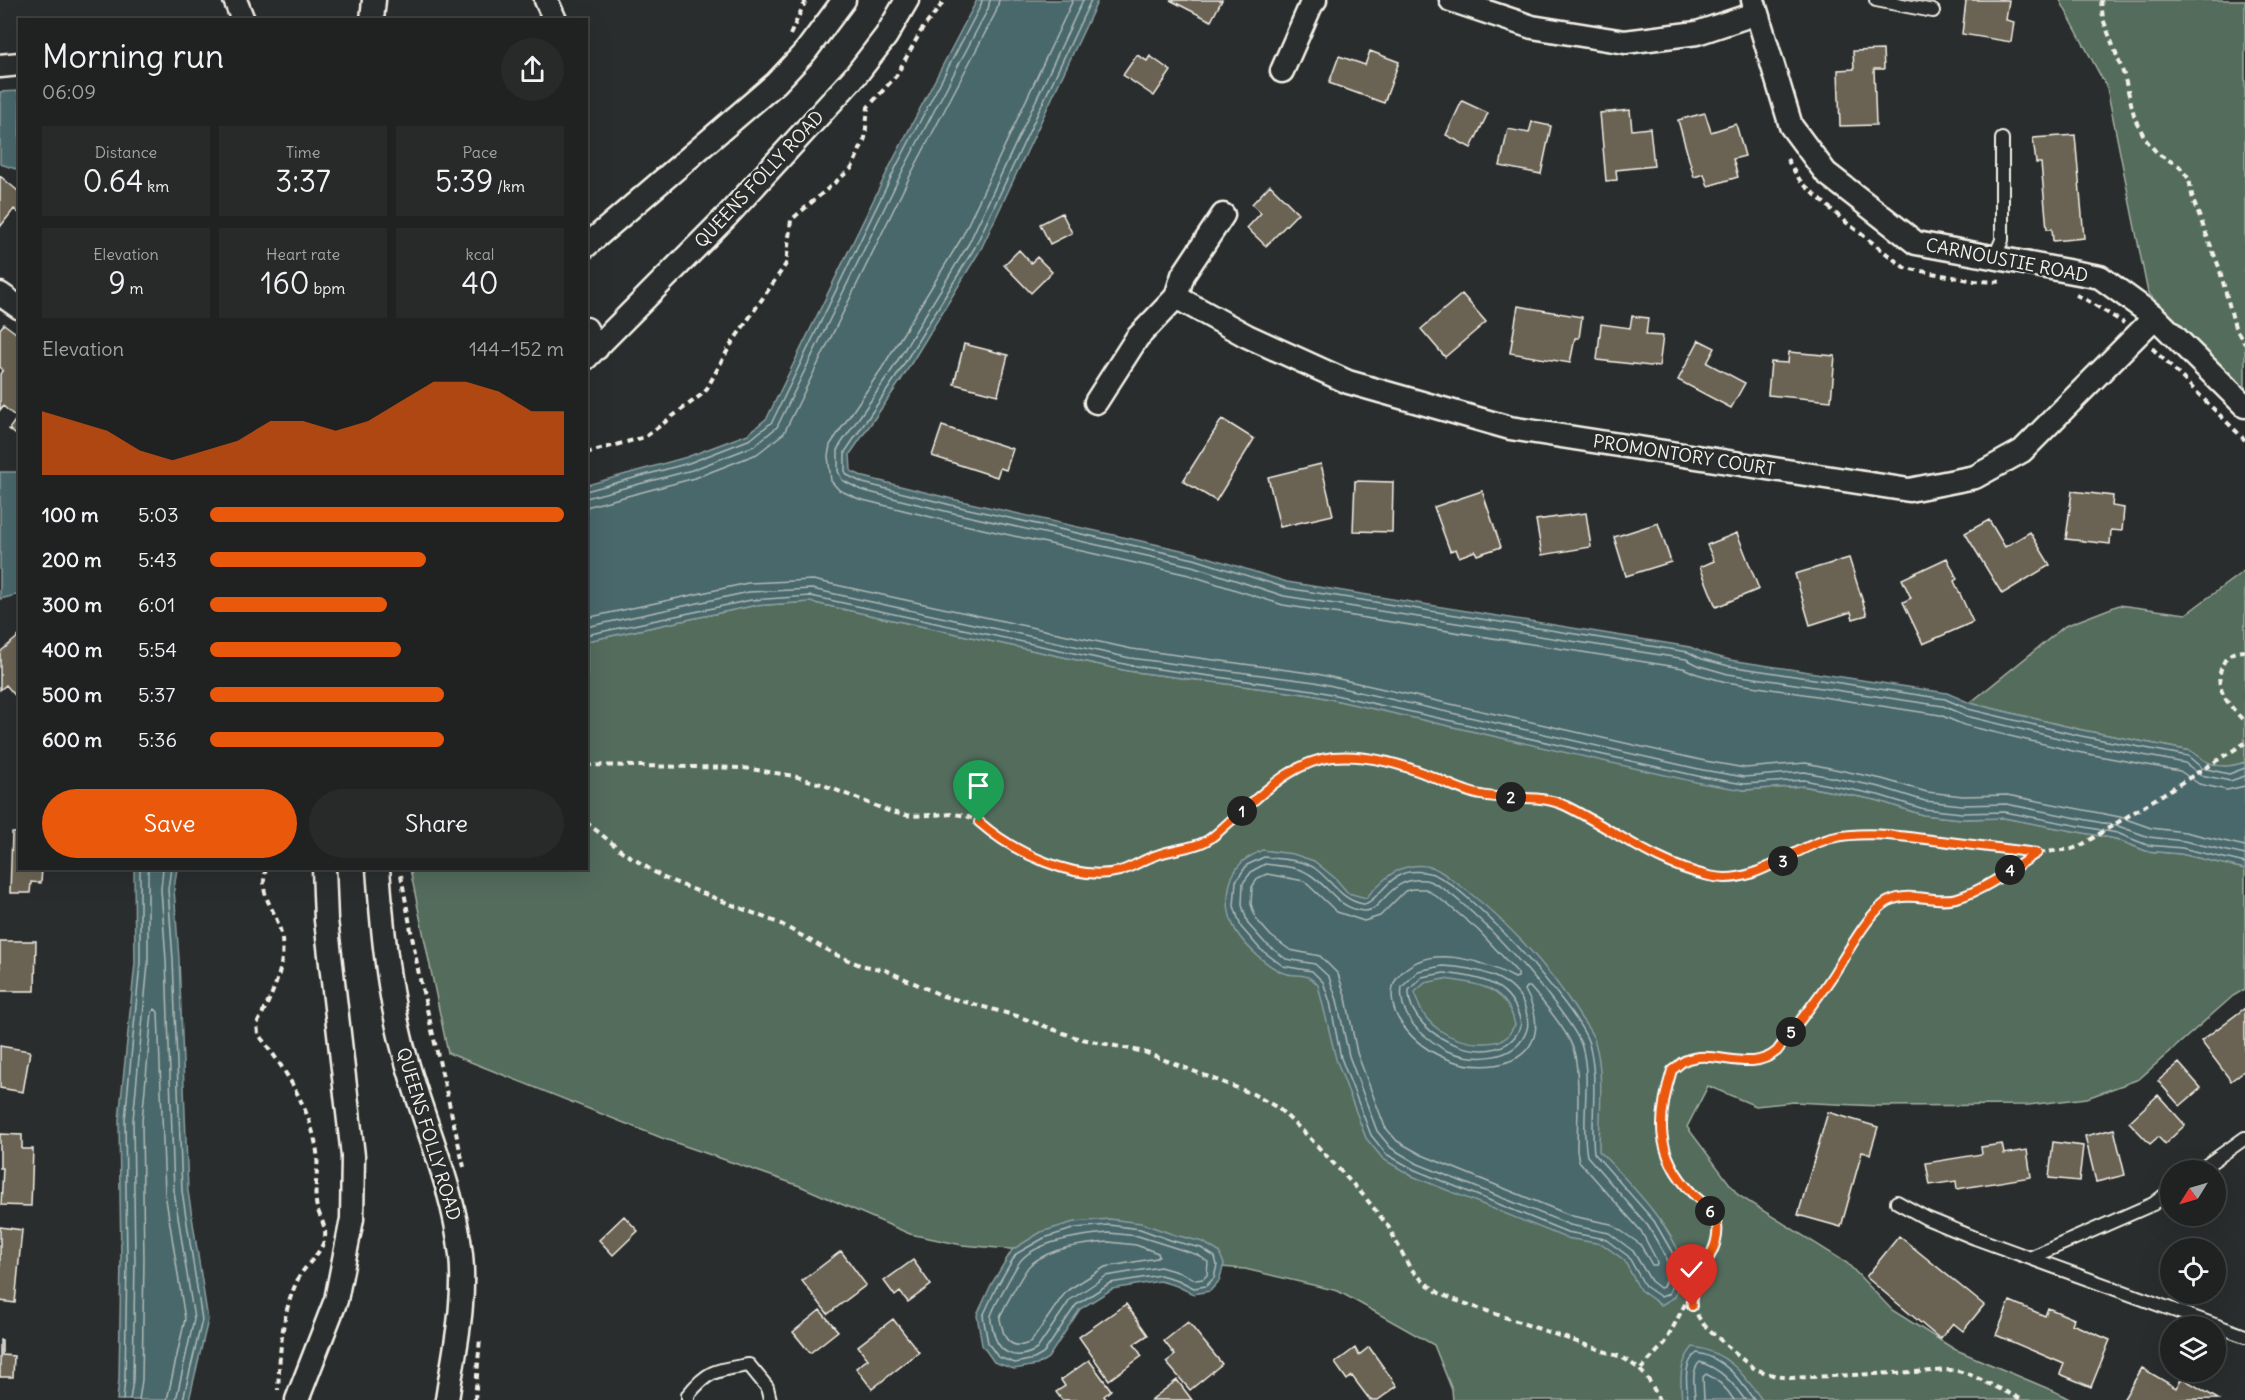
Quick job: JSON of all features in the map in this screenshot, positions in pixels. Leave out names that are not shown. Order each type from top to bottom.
[{"type":"street","points":[[235,0],[242,18]]},
{"type":"street","points":[[372,18],[374,0]]},
{"type":"street","points":[[546,0],[554,18]]},
{"type":"street","points":[[588,244],[776,83],[806,51],[844,0]]},
{"type":"street","name":"QUEENS FOLLY ROAD","points":[[590,345],[726,217],[856,75],[886,36],[907,0]]},
{"type":"street","points":[[1282,71],[1315,0]]},
{"type":"street","points":[[1451,0],[1532,27],[1625,42],[1697,33],[1755,6]]},
{"type":"street","name":"CARNOUSTIE ROAD","points":[[1755,6],[1791,126],[1826,173],[1916,243],[2100,277],[2155,317],[2245,406]]},
{"type":"street","points":[[0,66],[18,64]]},
{"type":"street","points":[[1096,402],[1137,338],[1176,297],[1183,275],[1223,215]]},
{"type":"street","points":[[0,294],[18,307]]},
{"type":"street","name":"PROMONTORY COURT","points":[[1176,297],[1247,336],[1348,382],[1510,428],[1909,490],[1975,477],[2022,451],[2155,317]]},
{"type":"street","points":[[297,1400],[336,1300],[352,1219],[353,1156],[326,920],[324,870]]},
{"type":"street","name":"QUEENS FOLLY ROAD","points":[[378,870],[385,948],[400,1037],[453,1207],[461,1256],[463,1299],[447,1400]]},
{"type":"lane","points":[[1876,0],[1933,11]]},
{"type":"lane","points":[[1994,258],[2002,240],[2002,139]]},
{"type":"lane","points":[[2214,1160],[2245,1138]]},
{"type":"lane","points":[[2032,1257],[2153,1204],[2160,1199]]},
{"type":"lane","points":[[1897,1202],[1926,1218],[1975,1238],[2245,1336]]},
{"type":"lane","points":[[688,1400],[688,1395],[701,1379],[719,1370],[749,1365],[767,1387],[770,1400]]},
{"type":"path","points":[[588,452],[645,437],[705,392],[730,346],[786,264],[791,220],[852,168],[864,138],[868,107],[896,76],[921,32],[945,0]]},
{"type":"path","points":[[2101,0],[2103,19],[2124,75],[2134,119],[2146,140],[2158,154],[2179,166],[2189,179],[2193,200],[2219,267],[2235,327],[2245,344]]},
{"type":"path","points":[[2245,651],[2227,656],[2221,667],[2218,681],[2222,695],[2245,722]]},
{"type":"path","points":[[588,765],[744,768],[794,776],[821,784],[891,812],[911,816],[954,814],[967,816],[979,822],[1010,846],[1036,859],[1066,869],[1107,873],[1121,871],[1156,855],[1206,841],[1294,770],[1312,761],[1352,756],[1409,767],[1461,790],[1484,796],[1543,798],[1563,804],[1642,851],[1673,865],[1710,876],[1728,878],[1754,874],[1832,838],[1874,834],[2037,853],[2072,849],[2087,842],[2245,743]]},
{"type":"path","points":[[588,824],[623,852],[663,878],[781,924],[834,954],[860,965],[885,970],[943,996],[1017,1016],[1077,1038],[1144,1052],[1253,1094],[1278,1108],[1308,1136],[1364,1196],[1388,1226],[1410,1268],[1424,1282],[1439,1293],[1455,1300],[1621,1357],[1641,1369],[1659,1400]]},
{"type":"path","points":[[1641,1369],[1665,1343],[1713,1248],[1717,1230],[1716,1219],[1677,1173],[1664,1148],[1660,1129],[1672,1070],[1696,1058],[1757,1062],[1769,1058],[1777,1051],[1829,981],[1874,913],[1887,901],[1900,897],[1941,900],[1957,898],[2037,853]]},
{"type":"path","points":[[265,870],[262,883],[283,942],[283,964],[257,1024],[258,1034],[293,1086],[308,1117],[318,1153],[314,1189],[316,1206],[323,1221],[325,1240],[302,1272],[292,1292],[283,1320],[277,1400]]},
{"type":"path","points":[[1691,1295],[1695,1315],[1711,1332],[1755,1369],[1776,1376],[1790,1378],[1954,1370],[1969,1374],[2023,1400]]},
{"type":"green space","points":[[2060,0],[2245,0],[2245,393],[2148,293],[2107,88]]},
{"type":"green space","points":[[2245,570],[2245,762],[2230,766],[2216,765],[2191,751],[2082,730],[1970,703],[2065,626],[2119,605],[2186,614]]},
{"type":"green space","points":[[810,602],[1128,671],[1312,695],[1744,790],[1802,786],[1876,800],[1923,815],[1962,819],[2004,818],[2116,839],[2146,851],[2181,854],[2245,869],[2245,989],[2233,996],[2139,1079],[2087,1098],[2028,1105],[1878,1106],[1794,1102],[1756,1106],[1708,1086],[1687,1127],[1738,1195],[1847,1263],[1892,1310],[1954,1349],[2071,1400],[1453,1400],[1452,1390],[1434,1345],[1338,1291],[1245,1269],[962,1245],[910,1234],[800,1186],[662,1138],[448,1053],[410,870],[588,870],[588,641],[752,606]]},
{"type":"water","points":[[977,0],[1098,0],[981,249],[901,380],[850,454],[851,471],[864,477],[952,499],[1195,553],[1287,582],[1690,647],[1730,660],[1947,693],[1970,703],[2082,730],[2191,751],[2216,765],[2230,766],[2245,762],[2245,869],[2181,854],[2146,851],[2116,839],[2004,818],[1962,819],[1923,815],[1876,800],[1803,786],[1744,790],[1700,783],[1312,695],[1128,671],[810,602],[752,606],[588,641],[588,485],[687,457],[748,434],[767,418],[892,162]]},
{"type":"water","points":[[18,91],[18,170],[0,164],[0,92]]},
{"type":"water","points":[[0,472],[18,472],[18,594],[0,599]]},
{"type":"water","points":[[1262,850],[1293,854],[1314,861],[1336,879],[1348,893],[1366,898],[1394,872],[1402,868],[1420,866],[1437,869],[1485,906],[1521,940],[1568,998],[1594,1039],[1601,1082],[1599,1151],[1650,1207],[1674,1241],[1681,1257],[1683,1271],[1675,1297],[1661,1305],[1640,1290],[1624,1260],[1602,1244],[1566,1238],[1412,1176],[1383,1159],[1366,1138],[1336,1059],[1318,985],[1308,977],[1287,974],[1268,964],[1245,943],[1232,923],[1228,895],[1232,877],[1242,862]],"holes":[[[1444,979],[1489,989],[1505,1002],[1515,1025],[1507,1037],[1484,1043],[1461,1040],[1450,1036],[1431,1023],[1418,1004],[1415,992],[1425,983]]]},
{"type":"water","points":[[134,870],[177,870],[174,889],[188,1191],[208,1320],[189,1400],[117,1400],[121,1259],[119,1120],[135,963]]},
{"type":"water","points":[[1109,1219],[1141,1223],[1203,1242],[1219,1252],[1224,1264],[1219,1281],[1210,1291],[1193,1294],[1160,1281],[1112,1289],[1080,1309],[1048,1358],[1037,1365],[1014,1369],[994,1362],[982,1345],[977,1315],[991,1285],[1012,1250],[1041,1232],[1074,1222]]},
{"type":"water","points":[[1693,1347],[1715,1353],[1733,1365],[1762,1400],[1682,1400],[1683,1365]]},
{"type":"building","points":[[1170,0],[1222,0],[1211,21]]},
{"type":"building","points":[[1962,0],[2009,0],[2006,20],[2014,22],[2011,42],[1962,34],[1966,1]]},
{"type":"building","points":[[1883,50],[1884,69],[1874,69],[1876,125],[1840,126],[1838,70],[1854,69],[1853,51]]},
{"type":"building","points":[[1370,51],[1399,62],[1384,103],[1329,83],[1339,56],[1365,65]]},
{"type":"building","points":[[1137,55],[1147,61],[1150,56],[1171,71],[1154,96],[1123,75]]},
{"type":"building","points":[[1462,101],[1488,113],[1471,148],[1446,135]]},
{"type":"building","points":[[1630,110],[1632,130],[1650,128],[1654,166],[1616,170],[1617,180],[1606,181],[1600,113]]},
{"type":"building","points":[[1705,113],[1711,132],[1736,124],[1745,156],[1733,159],[1738,177],[1708,186],[1704,174],[1694,177],[1678,120]]},
{"type":"building","points":[[1532,122],[1551,126],[1541,174],[1500,166],[1508,129],[1529,133]]},
{"type":"building","points":[[2075,135],[2084,238],[2053,241],[2052,229],[2047,229],[2041,163],[2036,163],[2033,138]]},
{"type":"building","points":[[0,176],[18,191],[18,212],[14,209],[0,227]]},
{"type":"building","points":[[1270,185],[1298,213],[1266,246],[1247,228],[1261,213],[1252,204]]},
{"type":"building","points":[[1062,213],[1072,233],[1050,244],[1040,224]]},
{"type":"building","points":[[1019,250],[1031,263],[1037,257],[1052,272],[1031,293],[1004,265]]},
{"type":"building","points":[[1462,294],[1486,322],[1445,357],[1421,329]]},
{"type":"building","points":[[1518,306],[1582,317],[1579,338],[1575,338],[1570,363],[1510,353]]},
{"type":"building","points":[[1632,316],[1648,318],[1646,335],[1663,336],[1659,367],[1597,360],[1601,324],[1630,328]]},
{"type":"building","points":[[4,324],[18,334],[18,436],[9,429],[17,418],[3,406],[0,410],[0,374],[3,370],[0,367],[0,329]]},
{"type":"building","points":[[1699,340],[1715,348],[1707,363],[1745,383],[1731,408],[1678,380]]},
{"type":"building","points":[[964,344],[1008,355],[998,395],[954,384]]},
{"type":"building","points":[[1789,352],[1835,356],[1831,401],[1768,395],[1771,362],[1788,363]]},
{"type":"building","points":[[1222,419],[1254,439],[1216,501],[1183,481]]},
{"type":"building","points":[[942,426],[1013,449],[1006,470],[1000,468],[997,477],[932,456]]},
{"type":"building","points":[[1321,464],[1333,515],[1280,527],[1268,477]]},
{"type":"building","points":[[1355,481],[1393,482],[1392,532],[1353,531]]},
{"type":"building","points":[[1482,491],[1501,547],[1477,555],[1475,551],[1459,557],[1456,549],[1450,551],[1434,507]]},
{"type":"building","points":[[2072,491],[2113,496],[2112,506],[2124,508],[2122,531],[2111,530],[2110,544],[2066,539]]},
{"type":"building","points":[[1586,513],[1591,547],[1542,555],[1536,520]]},
{"type":"building","points":[[1989,520],[2005,547],[2030,532],[2050,565],[2002,594],[1965,533]]},
{"type":"building","points":[[1658,523],[1671,562],[1626,576],[1614,537]]},
{"type":"building","points":[[1737,533],[1759,589],[1716,607],[1700,567],[1714,561],[1707,545]]},
{"type":"building","points":[[1849,558],[1867,615],[1853,619],[1851,612],[1810,625],[1795,574]]},
{"type":"building","points":[[1947,558],[1957,579],[1954,581],[1973,622],[1923,644],[1903,602],[1911,598],[1902,579]]},
{"type":"building","points":[[18,637],[18,699],[6,685],[0,690],[0,652]]},
{"type":"building","points":[[12,833],[18,833],[18,870],[42,870],[41,883],[31,882],[30,893],[10,893]]},
{"type":"building","points":[[0,941],[36,941],[35,991],[0,991]]},
{"type":"building","points":[[2245,1008],[2245,1070],[2231,1081],[2201,1041]]},
{"type":"building","points":[[0,1046],[30,1051],[23,1092],[0,1088]]},
{"type":"building","points":[[2179,1063],[2201,1088],[2180,1106],[2158,1081]]},
{"type":"building","points":[[2158,1095],[2185,1125],[2165,1144],[2158,1137],[2150,1144],[2129,1122]]},
{"type":"building","points":[[1828,1112],[1878,1127],[1870,1154],[1862,1152],[1841,1227],[1798,1215]]},
{"type":"building","points":[[2114,1129],[2125,1175],[2096,1182],[2085,1136]]},
{"type":"building","points":[[0,1134],[22,1135],[22,1149],[33,1149],[31,1206],[1,1205],[3,1168],[0,1168]]},
{"type":"building","points":[[2053,1142],[2083,1146],[2079,1181],[2049,1178]]},
{"type":"building","points":[[2002,1144],[2004,1154],[2027,1150],[2031,1177],[1957,1189],[1956,1181],[1930,1185],[1926,1163],[1982,1154],[1981,1147]]},
{"type":"building","points":[[624,1216],[638,1231],[613,1255],[599,1240]]},
{"type":"building","points":[[0,1227],[22,1230],[15,1303],[0,1301]]},
{"type":"building","points":[[1899,1236],[1984,1305],[1963,1331],[1953,1323],[1940,1339],[1866,1277]]},
{"type":"building","points":[[841,1251],[866,1285],[828,1314],[802,1281]]},
{"type":"building","points":[[913,1260],[931,1285],[908,1302],[900,1292],[895,1296],[884,1281]]},
{"type":"building","points":[[2010,1301],[2045,1316],[2048,1308],[2074,1319],[2072,1324],[2110,1340],[2091,1387],[2060,1374],[2064,1364],[1996,1335]]},
{"type":"building","points":[[1126,1304],[1148,1335],[1134,1344],[1142,1356],[1109,1380],[1079,1337]]},
{"type":"building","points":[[820,1310],[838,1331],[810,1353],[793,1332]]},
{"type":"building","points":[[893,1319],[919,1352],[872,1389],[856,1368],[868,1359],[858,1346]]},
{"type":"building","points":[[1188,1322],[1222,1364],[1190,1390],[1166,1362],[1175,1355],[1164,1341]]},
{"type":"building","points":[[0,1340],[2,1340],[2,1355],[14,1356],[13,1377],[0,1377]]},
{"type":"building","points":[[1369,1347],[1397,1386],[1378,1400],[1370,1400],[1352,1376],[1347,1380],[1335,1363],[1355,1348],[1359,1355]]},
{"type":"building","points":[[1089,1360],[1111,1390],[1104,1396],[1107,1400],[1062,1400],[1056,1392],[1065,1386],[1061,1380]]},
{"type":"building","points":[[2142,1368],[2160,1379],[2160,1382],[2166,1382],[2176,1388],[2180,1382],[2189,1382],[2218,1399],[2123,1400]]},
{"type":"building","points":[[1177,1380],[1192,1400],[1151,1400]]},
{"type":"route","points":[[979,822],[1010,846],[1036,859],[1066,869],[1087,872],[1121,871],[1156,855],[1206,841],[1260,795],[1294,770],[1312,761],[1352,756],[1409,767],[1461,790],[1484,796],[1543,798],[1563,804],[1642,851],[1673,865],[1710,876],[1728,878],[1754,874],[1832,838],[1874,834],[2037,853],[1957,898],[1941,900],[1900,897],[1887,901],[1874,913],[1829,981],[1777,1051],[1769,1058],[1757,1062],[1696,1058],[1672,1070],[1660,1129],[1664,1148],[1677,1173],[1716,1219],[1717,1230],[1713,1248],[1691,1295],[1692,1306]]}]
